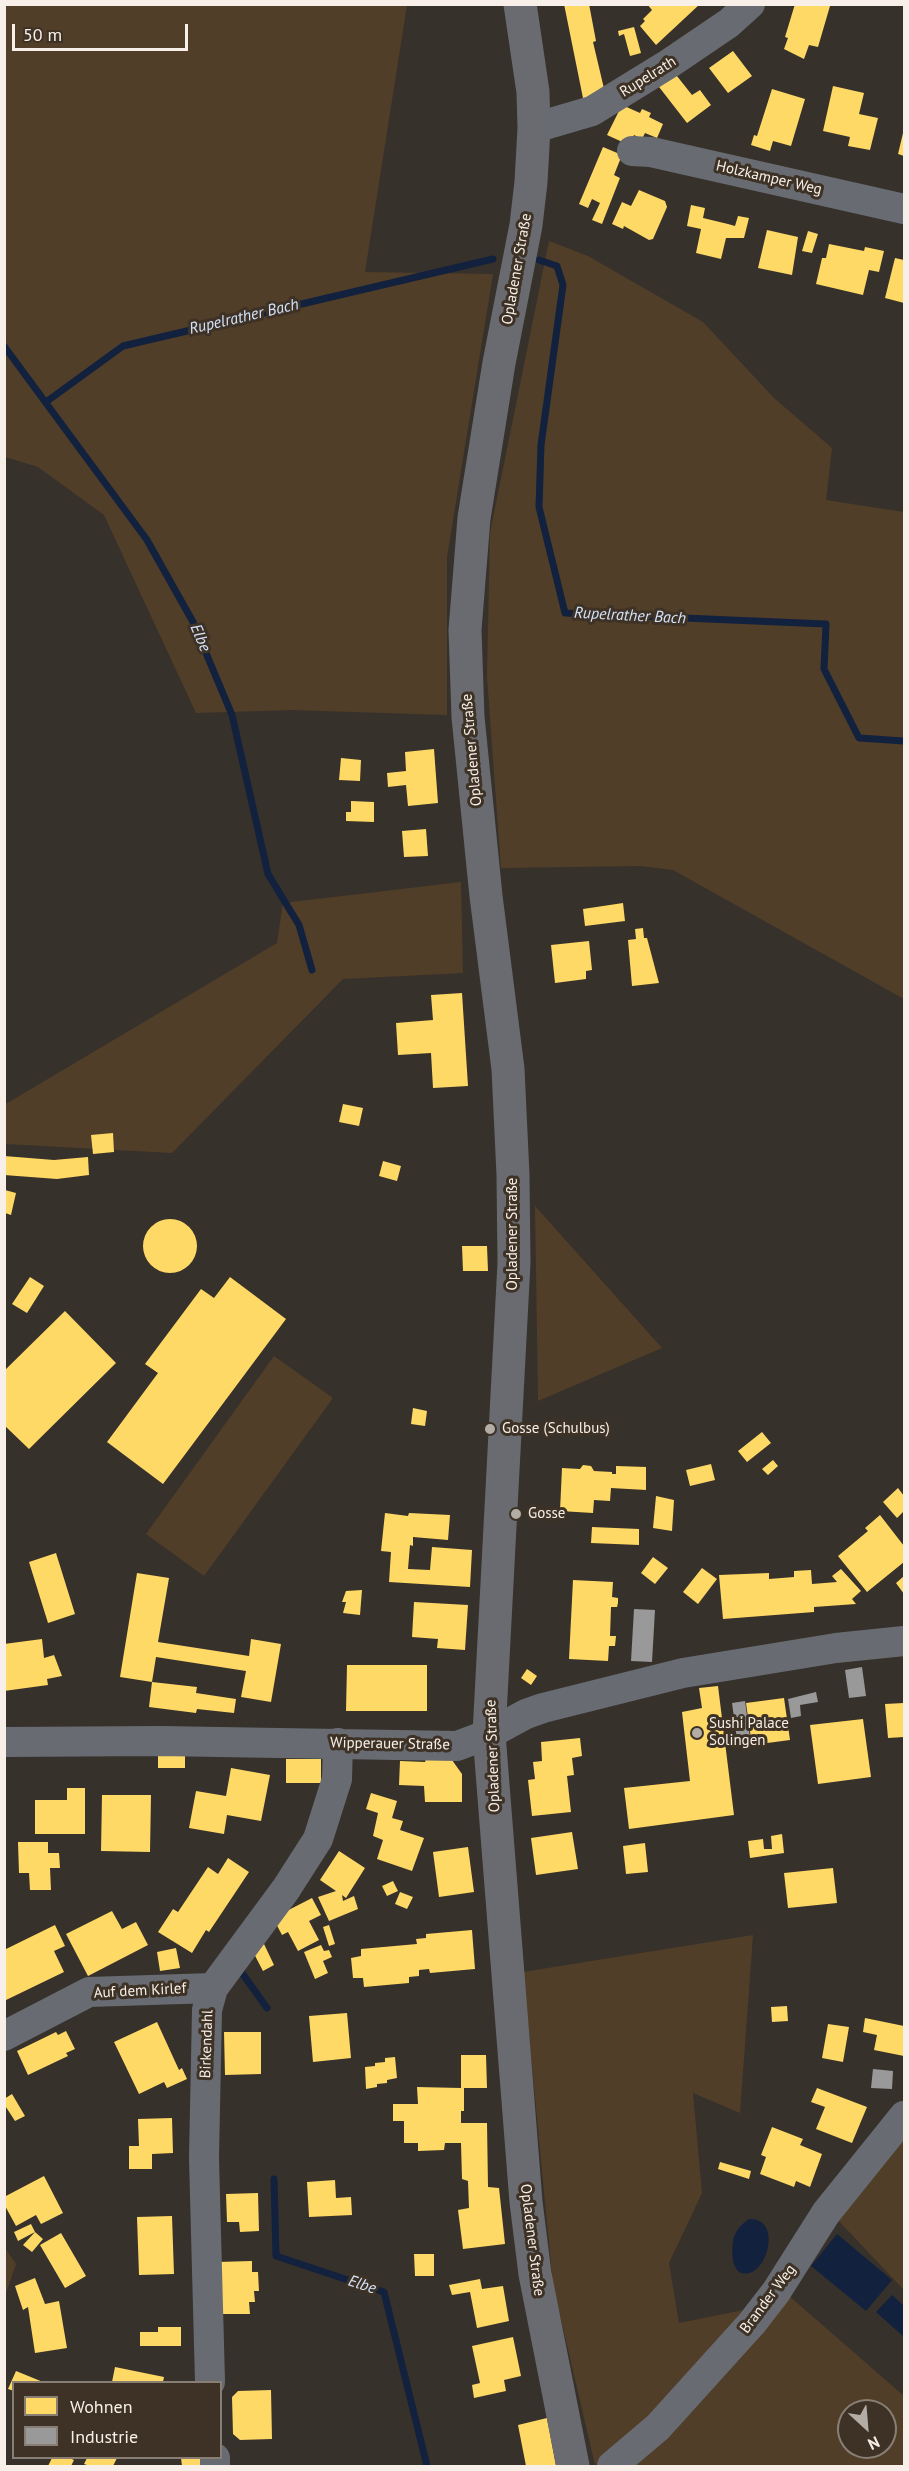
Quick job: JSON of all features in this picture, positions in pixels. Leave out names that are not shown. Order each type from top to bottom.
[{"type":"main road","name":"Opladener Straße","points":[[520,4],[529,59],[534,128],[531,182],[526,225],[499,363],[474,518],[465,630],[469,726],[508,1069],[513,1175],[514,1263],[489,1734],[526,2202],[535,2274],[573,2466]]},
{"type":"street","name":"Rupelrath","points":[[534,128],[592,111],[707,39],[750,4]]},
{"type":"street","name":"Holzkamper Weg","points":[[632,152],[651,152],[904,209]]},
{"type":"street","name":"Wipperauer Straße","points":[[4,1743],[160,1741],[457,1746],[489,1734],[526,1714],[543,1708],[683,1673],[836,1648],[904,1641]]},
{"type":"street","name":"Birkendahl","points":[[210,2381],[204,2158],[207,2010],[213,1988],[286,1889],[318,1839],[338,1779],[338,1743]]},
{"type":"street","name":"Auf dem Kirlef","points":[[4,2036],[89,1992],[213,1988]]},
{"type":"street","name":"Brander Weg","points":[[612,2466],[658,2427],[752,2323],[776,2292],[826,2213],[904,2116]]},
{"type":"shaded area","points":[[5,4],[407,5],[365,272],[493,274],[447,557],[447,715],[292,710],[196,713],[104,515],[38,467],[5,457]]},
{"type":"shaded area","points":[[549,241],[588,256],[703,322],[774,398],[832,448],[826,500],[904,512],[904,999],[673,870],[640,866],[501,868],[487,677],[490,533]]},
{"type":"shaded area","points":[[461,882],[463,973],[343,979],[172,1153],[5,1144],[4,1105],[277,943],[283,903]]},
{"type":"shaded area","points":[[535,1206],[662,1348],[538,1401]]},
{"type":"shaded area","points":[[274,1356],[333,1398],[204,1576],[146,1534]]},
{"type":"shaded area","points":[[753,1935],[740,2113],[693,2093],[702,2193],[669,2263],[679,2323],[749,2309],[630,2444],[595,2465],[553,2285],[523,1972]]},
{"type":"shaded area","points":[[904,2130],[904,2290],[835,2217]]},
{"type":"shaded area","points":[[4,2248],[16,2264],[5,2296]]},
{"type":"shaded area","points":[[788,2295],[904,2396],[904,2466],[628,2466]]},
{"type":"water","points":[[749,2219],[759,2221],[765,2226],[768,2244],[762,2263],[749,2273],[743,2273],[738,2271],[733,2261],[733,2242],[738,2229]]},
{"type":"water","points":[[837,2234],[892,2280],[866,2311],[811,2266]]},
{"type":"water","points":[[892,2295],[904,2306],[904,2337],[876,2312]]},
{"type":"building: Wohnen","points":[[564,4],[589,4],[596,41],[593,42],[606,97],[584,103]]},
{"type":"building: Wohnen","points":[[647,4],[700,4],[656,45],[640,26],[652,10]]},
{"type":"building: Wohnen","points":[[795,4],[830,6],[818,47],[809,45],[804,59],[784,49],[788,38],[785,37]]},
{"type":"building: Wohnen","points":[[634,27],[641,53],[630,56],[624,34],[619,36],[618,31]]},
{"type":"building: Wohnen","points":[[733,51],[752,76],[728,93],[709,68]]},
{"type":"building: Wohnen","points":[[673,71],[692,95],[700,90],[711,105],[687,123],[656,83]]},
{"type":"building: Wohnen","points":[[833,86],[864,93],[859,114],[878,118],[870,150],[848,146],[850,137],[823,131]]},
{"type":"building: Wohnen","points":[[772,89],[805,99],[791,146],[773,141],[770,151],[751,145],[754,135],[757,136]]},
{"type":"building: Wohnen","points":[[622,105],[640,113],[642,109],[651,113],[649,117],[663,124],[657,138],[645,133],[642,139],[634,135],[629,145],[607,135]]},
{"type":"building: Wohnen","points":[[904,129],[904,156],[898,154]]},
{"type":"building: Wohnen","points":[[603,147],[622,155],[614,175],[620,178],[602,224],[592,220],[600,203],[592,199],[588,208],[579,204]]},
{"type":"building: Wohnen","points":[[639,190],[665,201],[667,207],[653,239],[649,240],[624,226],[623,229],[612,224],[622,202],[631,206]]},
{"type":"building: Wohnen","points":[[691,205],[705,208],[703,218],[735,226],[738,216],[749,218],[744,238],[726,238],[721,259],[696,253],[701,229],[687,226]]},
{"type":"building: Wohnen","points":[[767,230],[798,237],[792,275],[758,268]]},
{"type":"building: Wohnen","points":[[808,231],[818,234],[812,253],[802,251]]},
{"type":"building: Wohnen","points":[[829,244],[864,251],[865,247],[884,251],[879,272],[869,270],[863,295],[816,284],[822,258],[826,258]]},
{"type":"building: Wohnen","points":[[895,258],[904,260],[904,303],[885,298]]},
{"type":"building: Wohnen","points":[[434,749],[438,803],[408,806],[406,785],[388,787],[387,773],[406,771],[405,752]]},
{"type":"building: Wohnen","points":[[341,758],[361,760],[360,781],[339,780]]},
{"type":"building: Wohnen","points":[[351,801],[374,802],[374,822],[346,821],[346,812],[351,812]]},
{"type":"building: Wohnen","points":[[426,829],[428,856],[404,857],[402,831]]},
{"type":"building: Wohnen","points":[[623,903],[625,921],[585,926],[583,909]]},
{"type":"building: Wohnen","points":[[643,928],[644,938],[647,938],[659,983],[632,986],[628,940],[636,939],[635,929]]},
{"type":"building: Wohnen","points":[[589,941],[592,970],[586,971],[586,979],[555,983],[551,945]]},
{"type":"building: Wohnen","points":[[462,993],[468,1086],[433,1088],[431,1053],[398,1055],[396,1023],[433,1020],[431,995]]},
{"type":"building: Wohnen","points":[[343,1104],[363,1108],[359,1126],[339,1122]]},
{"type":"building: Wohnen","points":[[113,1133],[114,1152],[93,1154],[91,1135]]},
{"type":"building: Wohnen","points":[[4,1156],[54,1160],[88,1157],[89,1175],[57,1179],[4,1175]]},
{"type":"building: Wohnen","points":[[383,1161],[401,1166],[397,1181],[379,1176]]},
{"type":"building: Wohnen","points":[[5,1190],[16,1193],[11,1215],[5,1213]]},
{"type":"building: Wohnen","points":[[165,1219],[175,1219],[185,1223],[193,1231],[197,1246],[193,1261],[185,1269],[175,1273],[165,1273],[155,1269],[147,1261],[143,1251],[143,1241],[147,1231],[155,1223]]},
{"type":"building: Wohnen","points":[[462,1246],[487,1246],[488,1271],[463,1271]]},
{"type":"building: Wohnen","points":[[30,1277],[44,1286],[27,1313],[12,1304]]},
{"type":"building: Wohnen","points":[[230,1277],[286,1319],[163,1484],[107,1442],[158,1373],[145,1364],[201,1289],[214,1298]]},
{"type":"building: Wohnen","points":[[65,1311],[116,1363],[29,1449],[4,1425],[4,1371]]},
{"type":"building: Wohnen","points":[[413,1408],[427,1411],[425,1426],[411,1424]]},
{"type":"building: Wohnen","points":[[762,1432],[771,1443],[747,1462],[738,1451]]},
{"type":"building: Wohnen","points":[[773,1460],[778,1466],[768,1475],[762,1469]]},
{"type":"building: Wohnen","points":[[711,1464],[715,1480],[690,1486],[686,1470]]},
{"type":"building: Wohnen","points":[[583,1465],[591,1466],[594,1471],[612,1472],[612,1474],[616,1474],[616,1466],[646,1467],[646,1490],[611,1488],[610,1501],[594,1500],[593,1513],[560,1511],[562,1468],[580,1469]]},
{"type":"building: Wohnen","points":[[898,1488],[904,1496],[904,1511],[897,1518],[883,1502]]},
{"type":"building: Wohnen","points":[[656,1496],[674,1500],[672,1531],[653,1528]]},
{"type":"building: Wohnen","points":[[385,1513],[408,1516],[409,1513],[450,1515],[448,1540],[413,1537],[408,1569],[430,1570],[432,1547],[472,1550],[470,1587],[389,1582],[391,1552],[381,1551]]},
{"type":"building: Wohnen","points":[[880,1515],[904,1546],[904,1562],[867,1592],[838,1556],[868,1531],[865,1528]]},
{"type":"building: Wohnen","points":[[592,1527],[639,1529],[639,1545],[591,1543]]},
{"type":"building: Wohnen","points":[[56,1553],[75,1614],[48,1623],[29,1562]]},
{"type":"building: Wohnen","points":[[653,1557],[668,1568],[655,1584],[641,1573]]},
{"type":"building: Wohnen","points":[[702,1568],[717,1579],[698,1604],[683,1592]]},
{"type":"building: Wohnen","points":[[841,1569],[861,1591],[852,1599],[856,1604],[814,1607],[814,1612],[723,1619],[719,1575],[769,1573],[769,1579],[794,1577],[794,1571],[811,1570],[812,1584],[837,1582],[832,1576]]},
{"type":"building: Wohnen","points":[[137,1573],[169,1578],[158,1642],[249,1656],[251,1639],[281,1644],[271,1702],[241,1697],[246,1671],[156,1657],[152,1682],[120,1677]]},
{"type":"building: Wohnen","points":[[904,1576],[904,1594],[896,1583]]},
{"type":"building: Wohnen","points":[[573,1580],[613,1582],[612,1597],[618,1598],[618,1603],[617,1607],[611,1607],[610,1636],[616,1636],[615,1646],[609,1646],[608,1661],[569,1659]]},
{"type":"building: Wohnen","points":[[362,1590],[360,1615],[343,1613],[346,1602],[342,1602],[346,1591]]},
{"type":"building: Wohnen","points":[[414,1602],[468,1605],[465,1650],[437,1648],[438,1639],[412,1637]]},
{"type":"building: Wohnen","points":[[42,1639],[44,1658],[54,1655],[62,1676],[47,1679],[48,1685],[4,1691],[4,1644]]},
{"type":"building: Wohnen","points":[[347,1665],[427,1665],[427,1711],[346,1711]]},
{"type":"building: Wohnen","points":[[527,1669],[537,1676],[531,1685],[521,1678]]},
{"type":"building: Wohnen","points":[[152,1682],[197,1687],[196,1693],[236,1699],[234,1713],[197,1709],[196,1713],[149,1707]]},
{"type":"building: Wohnen","points":[[718,1686],[734,1815],[629,1829],[624,1788],[690,1781],[682,1712],[702,1708],[699,1688]]},
{"type":"building: Wohnen","points":[[784,1698],[790,1740],[752,1745],[746,1703]]},
{"type":"building: Wohnen","points":[[904,1703],[904,1737],[888,1738],[885,1704]]},
{"type":"building: Wohnen","points":[[863,1719],[871,1777],[818,1784],[810,1725]]},
{"type":"building: Wohnen","points":[[580,1738],[582,1756],[572,1758],[574,1775],[567,1776],[571,1812],[532,1816],[528,1780],[535,1779],[533,1762],[542,1761],[541,1742]]},
{"type":"building: Wohnen","points":[[158,1754],[185,1755],[185,1768],[158,1768]]},
{"type":"building: Wohnen","points":[[286,1759],[321,1759],[321,1783],[286,1783]]},
{"type":"building: Wohnen","points":[[426,1759],[452,1760],[462,1774],[462,1802],[425,1802],[424,1786],[399,1785],[400,1761],[425,1762]]},
{"type":"building: Wohnen","points":[[231,1768],[270,1775],[261,1821],[227,1815],[224,1834],[189,1828],[196,1791],[226,1796]]},
{"type":"building: Wohnen","points":[[67,1788],[85,1788],[85,1834],[35,1834],[35,1800],[67,1800]]},
{"type":"building: Wohnen","points":[[371,1793],[397,1801],[392,1818],[403,1821],[400,1830],[424,1838],[412,1871],[377,1859],[383,1840],[373,1836],[378,1813],[366,1809]]},
{"type":"building: Wohnen","points":[[102,1795],[151,1795],[150,1852],[101,1851]]},
{"type":"building: Wohnen","points":[[572,1832],[578,1869],[536,1875],[531,1838]]},
{"type":"building: Wohnen","points":[[782,1834],[784,1853],[750,1858],[748,1841],[763,1839],[764,1849],[772,1849],[771,1836]]},
{"type":"building: Wohnen","points":[[18,1842],[48,1842],[48,1853],[59,1853],[60,1868],[50,1868],[51,1890],[30,1890],[29,1873],[19,1873]]},
{"type":"building: Wohnen","points":[[645,1843],[648,1872],[626,1874],[623,1846]]},
{"type":"building: Wohnen","points":[[468,1847],[474,1892],[439,1897],[433,1852]]},
{"type":"building: Wohnen","points":[[339,1851],[365,1868],[346,1898],[342,1895],[343,1901],[354,1896],[358,1909],[329,1921],[318,1897],[336,1891],[320,1880]]},
{"type":"building: Wohnen","points":[[228,1858],[249,1872],[209,1932],[206,1930],[192,1953],[158,1932],[173,1909],[178,1912],[208,1867],[218,1874]]},
{"type":"building: Wohnen","points":[[833,1868],[837,1903],[788,1908],[784,1873]]},
{"type":"building: Wohnen","points":[[393,1881],[398,1891],[387,1896],[382,1886]]},
{"type":"building: Wohnen","points":[[400,1892],[413,1897],[407,1909],[395,1904]]},
{"type":"building: Wohnen","points":[[312,1898],[321,1915],[309,1921],[319,1940],[298,1951],[288,1932],[282,1935],[273,1918]]},
{"type":"building: Wohnen","points":[[112,1911],[122,1929],[136,1922],[148,1945],[88,1976],[66,1934]]},
{"type":"building: Wohnen","points":[[55,1925],[65,1946],[54,1951],[64,1972],[4,2001],[4,1950]]},
{"type":"building: Wohnen","points":[[329,1925],[335,1944],[329,1946],[323,1927]]},
{"type":"building: Wohnen","points":[[472,1930],[475,1969],[430,1973],[429,1969],[419,1970],[419,1976],[409,1977],[409,1983],[364,1987],[363,1978],[353,1978],[351,1958],[361,1956],[361,1949],[417,1944],[416,1939],[426,1938],[426,1934]]},
{"type":"building: Wohnen","points":[[264,1944],[274,1965],[263,1971],[252,1950]]},
{"type":"building: Wohnen","points":[[321,1945],[324,1951],[329,1950],[332,1957],[323,1961],[328,1973],[315,1979],[304,1952]]},
{"type":"building: Wohnen","points":[[176,1948],[180,1968],[160,1971],[157,1952]]},
{"type":"building: Wohnen","points":[[787,2006],[788,2021],[772,2022],[771,2007]]},
{"type":"building: Wohnen","points":[[347,2013],[351,2058],[313,2062],[309,2016]]},
{"type":"building: Wohnen","points":[[865,2018],[904,2026],[904,2056],[874,2050],[877,2035],[863,2032]]},
{"type":"building: Wohnen","points":[[157,2022],[179,2070],[182,2068],[187,2079],[167,2088],[164,2082],[139,2094],[114,2042]]},
{"type":"building: Wohnen","points":[[828,2024],[849,2027],[843,2062],[822,2058]]},
{"type":"building: Wohnen","points":[[66,2031],[75,2049],[66,2053],[68,2056],[28,2075],[17,2051],[56,2032],[58,2035]]},
{"type":"building: Wohnen","points":[[224,2032],[261,2032],[261,2074],[225,2075]]},
{"type":"building: Wohnen","points":[[461,2055],[486,2055],[487,2088],[464,2088],[464,2111],[461,2111],[461,2123],[487,2123],[488,2187],[499,2188],[505,2244],[463,2249],[458,2210],[469,2208],[468,2181],[462,2179],[461,2143],[445,2143],[444,2150],[418,2151],[418,2143],[404,2143],[404,2121],[393,2121],[393,2104],[418,2104],[417,2087],[461,2088]]},
{"type":"building: Wohnen","points":[[395,2057],[397,2078],[366,2089],[365,2067],[385,2062],[385,2058]]},
{"type":"building: Wohnen","points":[[817,2088],[867,2107],[852,2143],[816,2129],[825,2107],[811,2102]]},
{"type":"building: Wohnen","points":[[12,2094],[25,2116],[15,2121],[4,2104],[4,2099]]},
{"type":"building: Wohnen","points":[[172,2118],[173,2153],[152,2154],[152,2169],[129,2169],[129,2146],[139,2146],[138,2119]]},
{"type":"building: Wohnen","points":[[772,2127],[803,2139],[800,2145],[822,2154],[810,2187],[796,2181],[794,2187],[760,2174],[766,2157],[761,2155]]},
{"type":"building: Wohnen","points":[[720,2162],[751,2171],[749,2179],[718,2169]]},
{"type":"building: Wohnen","points":[[44,2176],[63,2213],[41,2224],[36,2215],[16,2226],[4,2204],[4,2197]]},
{"type":"building: Wohnen","points":[[335,2180],[336,2198],[351,2197],[352,2215],[309,2217],[307,2182]]},
{"type":"building: Wohnen","points":[[258,2193],[259,2231],[240,2232],[239,2222],[227,2222],[226,2194]]},
{"type":"building: Wohnen","points":[[172,2216],[174,2274],[139,2275],[137,2217]]},
{"type":"building: Wohnen","points":[[31,2224],[35,2232],[18,2241],[14,2232]]},
{"type":"building: Wohnen","points":[[35,2232],[43,2239],[32,2252],[23,2245]]},
{"type":"building: Wohnen","points":[[61,2233],[86,2276],[65,2288],[40,2245]]},
{"type":"building: Wohnen","points":[[414,2254],[434,2254],[434,2276],[415,2276]]},
{"type":"building: Wohnen","points":[[252,2261],[252,2272],[258,2272],[259,2291],[254,2291],[255,2302],[249,2302],[250,2314],[218,2314],[217,2262]]},
{"type":"building: Wohnen","points":[[35,2278],[45,2304],[59,2301],[67,2348],[35,2353],[28,2307],[23,2310],[15,2286]]},
{"type":"building: Wohnen","points":[[480,2279],[482,2289],[503,2286],[509,2321],[477,2328],[470,2292],[452,2295],[449,2285]]},
{"type":"building: Wohnen","points":[[158,2327],[181,2327],[181,2346],[140,2346],[140,2332],[158,2332]]},
{"type":"building: Wohnen","points":[[513,2337],[521,2376],[504,2380],[506,2391],[474,2398],[472,2385],[480,2383],[472,2346]]},
{"type":"building: Wohnen","points":[[115,2367],[164,2377],[163,2381],[112,2381]]},
{"type":"building: Wohnen","points":[[16,2371],[41,2381],[12,2381],[12,2390],[8,2389]]},
{"type":"building: Wohnen","points":[[271,2390],[272,2439],[240,2440],[233,2434],[232,2397],[238,2391]]},
{"type":"building: Wohnen","points":[[547,2418],[556,2466],[526,2466],[518,2425]]},
{"type":"building: Wohnen","points":[[52,2459],[74,2460],[71,2466],[48,2466]]},
{"type":"building: Wohnen","points":[[86,2459],[116,2459],[113,2466],[84,2464]]},
{"type":"building: Wohnen","points":[[181,2459],[207,2459],[207,2466],[182,2466]]},
{"type":"building: Industrie","points":[[634,1609],[655,1610],[652,1662],[631,1661]]},
{"type":"building: Industrie","points":[[862,1667],[866,1696],[849,1698],[845,1670]]},
{"type":"building: Industrie","points":[[816,1692],[818,1702],[800,1705],[801,1716],[791,1718],[788,1699]]},
{"type":"building: Industrie","points":[[745,1701],[751,1745],[738,1747],[732,1703]]},
{"type":"building: Industrie","points":[[873,2069],[893,2071],[892,2089],[871,2088]]},
{"type":"waterway","name":"Rupelrather Bach","points":[[46,402],[123,346],[493,259]]},
{"type":"waterway","name":"Rupelrather Bach","points":[[539,260],[557,266],[563,285],[541,445],[539,507],[565,613],[826,624],[824,669],[859,738],[904,741]]},
{"type":"waterway","name":"Elbe","points":[[4,346],[147,540],[193,622],[232,715],[268,874],[299,925],[312,970]]},
{"type":"waterway","name":"Elbe","points":[[242,1973],[267,2008]]},
{"type":"waterway","name":"Elbe","points":[[274,2179],[276,2256],[384,2292],[427,2466]]},
{"type":"place","name":"Gosse (Schulbus)","points":[[490,1429]]},
{"type":"place","name":"Gosse","points":[[516,1514]]},
{"type":"place","name":"Sushi Palace Solingen","points":[[697,1733]]}]
